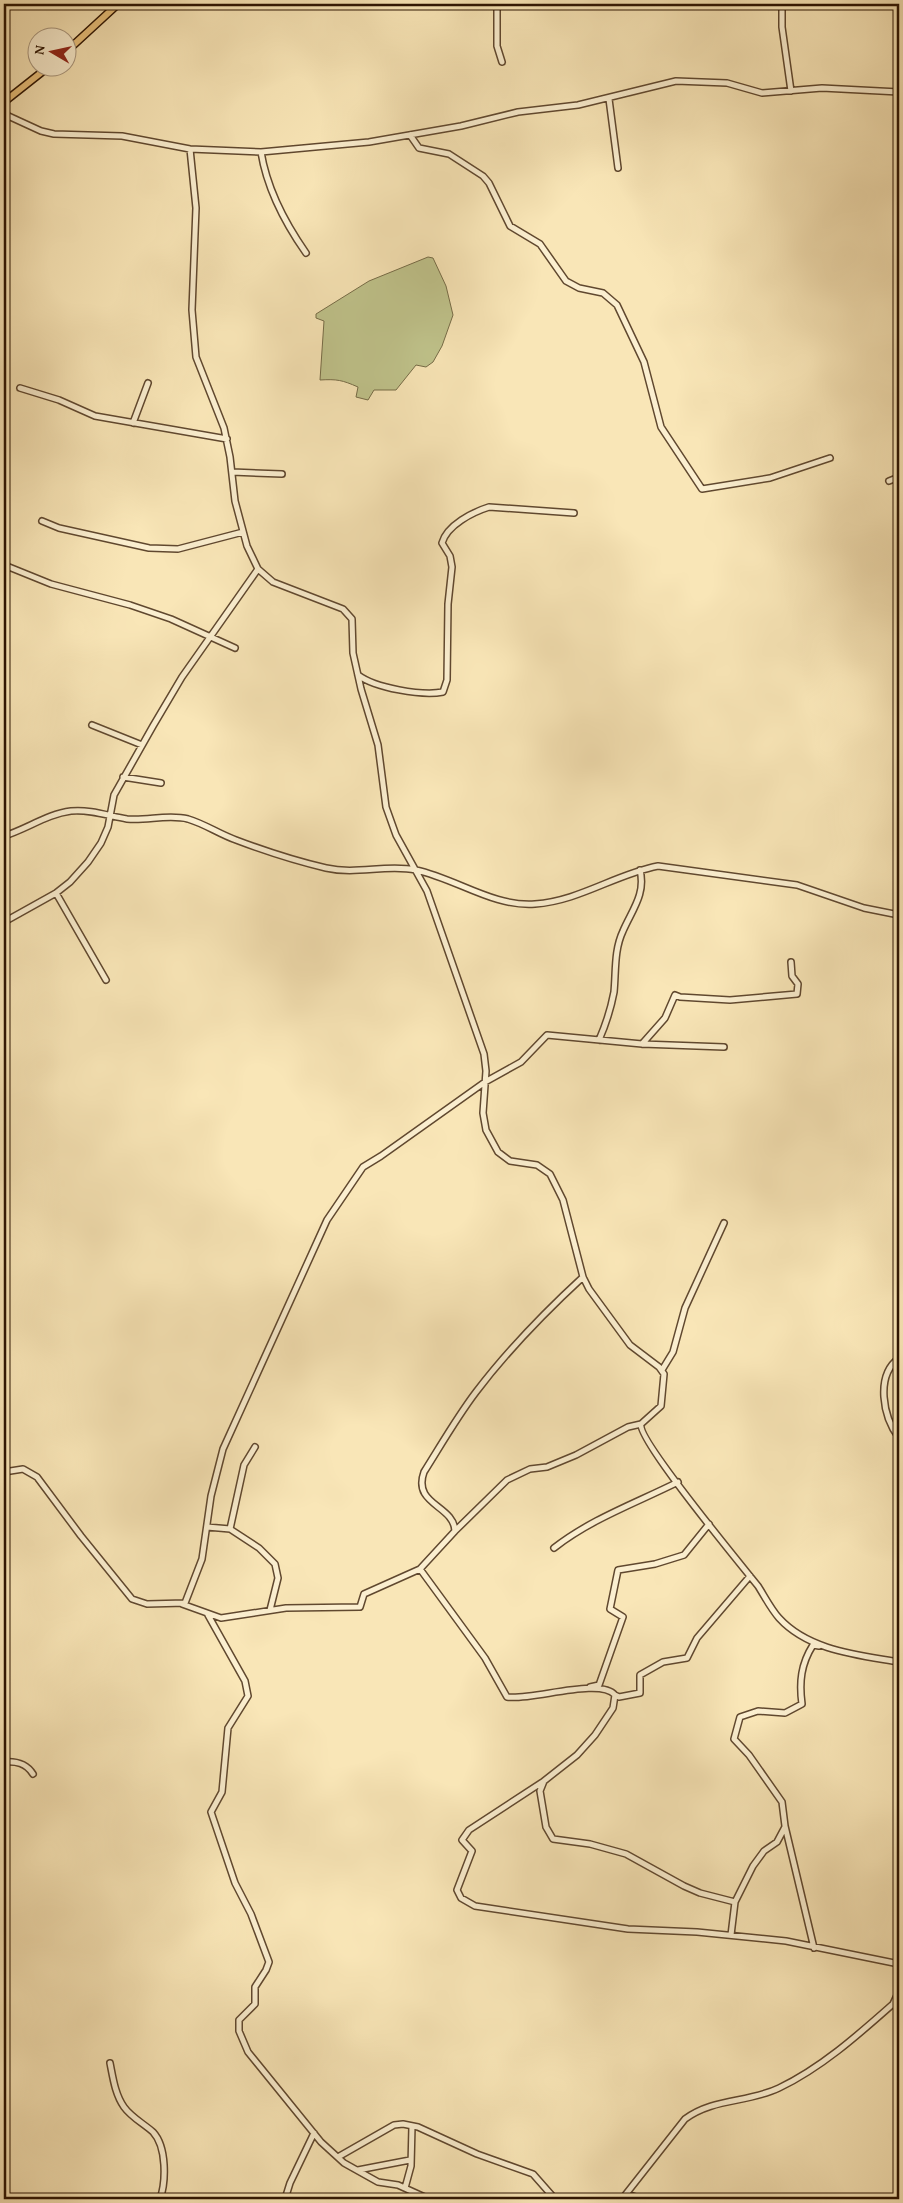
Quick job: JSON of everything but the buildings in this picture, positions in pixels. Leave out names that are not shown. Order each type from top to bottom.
[{"type":"main road","points":[[78,41],[117,4]]},
{"type":"main road","points":[[4,102],[34,78]]},
{"type":"street","points":[[497,4],[497,46],[502,62]]},
{"type":"street","points":[[782,4],[782,27],[791,91]]},
{"type":"street","points":[[4,114],[34,128],[54,134],[122,136],[190,149],[261,152],[369,142],[410,135],[461,126],[518,112],[578,105],[609,99],[676,81],[727,83],[762,93],[822,88],[899,92]]},
{"type":"street","points":[[609,99],[618,168]]},
{"type":"street","points":[[410,135],[419,148],[449,154],[483,176],[489,183],[510,226],[540,244],[566,281],[579,288],[603,294],[617,305],[644,362],[661,427],[702,489],[770,478],[830,458]]},
{"type":"street","points":[[4,1472],[23,1469],[37,1477],[127,1596],[147,1604],[182,1604],[208,1615],[221,1618],[310,1606],[360,1607],[364,1594],[420,1569],[455,1531],[507,1480],[530,1470],[547,1467],[576,1455],[628,1427],[641,1424],[661,1406],[664,1378],[662,1370],[630,1345],[589,1289],[583,1277],[564,1200],[550,1174],[537,1165],[510,1160],[491,1142],[483,1113],[484,1054],[480,1038],[427,891],[396,835],[386,807],[378,745],[353,653],[352,620],[348,613],[335,606],[273,582],[258,569],[243,532],[234,501],[227,439],[196,358],[192,310],[196,208],[190,149]]},
{"type":"street","points":[[261,152],[273,194],[294,237],[306,253]]},
{"type":"street","points":[[133,423],[148,383]]},
{"type":"street","points":[[20,388],[59,400],[95,416],[227,439]]},
{"type":"street","points":[[232,472],[282,474]]},
{"type":"street","points":[[889,481],[899,477]]},
{"type":"street","points":[[358,675],[374,684],[428,692],[443,692],[447,680],[448,604],[452,567],[450,556],[442,543],[444,536],[448,531],[478,510],[489,507],[574,513]]},
{"type":"street","points":[[42,521],[59,528],[149,548],[178,549],[243,532]]},
{"type":"street","points":[[4,565],[51,584],[130,605],[171,619],[235,648]]},
{"type":"street","points":[[4,922],[56,893],[70,882],[88,862],[101,843],[111,815],[114,795],[123,777],[182,677],[258,569]]},
{"type":"street","points":[[92,725],[142,745]]},
{"type":"street","points":[[123,777],[161,784]]},
{"type":"street","points":[[4,836],[45,818],[69,811],[111,815],[127,819],[185,818],[203,824],[235,840],[334,869],[354,872],[385,867],[416,870],[454,881],[480,894],[506,903],[536,904],[571,897],[640,870],[658,866],[797,885],[864,908],[899,915]]},
{"type":"street","points":[[599,1040],[611,1005],[616,954],[620,939],[640,894],[642,882],[640,870]]},
{"type":"street","points":[[56,893],[106,980]]},
{"type":"street","points":[[642,1044],[665,1018],[675,995],[680,997],[730,1000],[797,994],[798,984],[792,976],[791,962]]},
{"type":"street","points":[[182,1604],[189,1595],[197,1574],[207,1527],[211,1496],[223,1449],[327,1220],[363,1167],[382,1156],[485,1082],[521,1062],[547,1035],[642,1044],[724,1047]]},
{"type":"street","points":[[662,1370],[673,1352],[685,1308],[724,1223]]},
{"type":"street","points":[[455,1531],[454,1525],[447,1516],[425,1496],[422,1479],[424,1472],[475,1393],[554,1304],[583,1277]]},
{"type":"street","points":[[899,1358],[890,1367],[886,1378],[884,1404],[888,1422],[899,1438]]},
{"type":"street","points":[[641,1424],[640,1429],[646,1440],[750,1576],[780,1620],[820,1646]]},
{"type":"street","points":[[230,1529],[244,1465],[254,1447]]},
{"type":"street","points":[[554,1548],[572,1534],[592,1523],[678,1482]]},
{"type":"street","points":[[420,1569],[485,1658],[507,1697],[522,1698],[587,1688],[599,1685],[623,1617],[610,1609],[618,1570],[655,1564],[684,1555],[709,1524]]},
{"type":"street","points":[[207,1527],[230,1529],[259,1548],[277,1566],[276,1590],[270,1610]]},
{"type":"street","points":[[587,1688],[608,1691],[619,1697],[640,1693],[640,1675],[663,1662],[680,1661],[687,1658],[696,1638],[750,1576]]},
{"type":"street","points":[[208,1615],[245,1681],[248,1696],[228,1728],[222,1792],[211,1812],[235,1883],[251,1914],[269,1962],[255,1987],[255,2004],[239,2020],[239,2031],[248,2052],[314,2133],[338,2158],[378,2182],[405,2188],[429,2199]]},
{"type":"street","points":[[814,1948],[780,1798],[749,1755],[734,1739],[740,1717],[758,1711],[785,1713],[802,1704],[800,1683],[805,1658],[813,1645],[834,1651],[899,1662]]},
{"type":"street","points":[[615,1695],[613,1708],[595,1735],[577,1755],[544,1781],[469,1830],[462,1840],[472,1851],[458,1890],[461,1898],[474,1906],[628,1929],[731,1934],[899,1964]]},
{"type":"street","points":[[4,1762],[16,1761],[30,1769],[33,1774]]},
{"type":"street","points":[[544,1781],[540,1791],[546,1827],[553,1838],[590,1844],[626,1854],[684,1886],[700,1893],[735,1902]]},
{"type":"street","points":[[731,1934],[735,1902],[757,1859],[777,1842],[785,1826]]},
{"type":"street","points":[[622,2199],[690,2115],[712,2104],[735,2102],[772,2091],[805,2074],[893,2004],[899,1991]]},
{"type":"street","points":[[110,2063],[117,2096],[121,2103],[125,2109],[154,2134],[161,2145],[164,2187],[160,2199]]},
{"type":"street","points":[[338,2158],[394,2125],[412,2126],[477,2154],[533,2174],[555,2199]]},
{"type":"street","points":[[405,2188],[410,2160],[412,2126]]},
{"type":"street","points":[[285,2199],[290,2183],[314,2133]]},
{"type":"street","points":[[355,2169],[361,2171],[410,2160]]},
{"type":"street","points":[[627,2194],[642,2199]]},
{"type":"green space","points":[[428,257],[433,258],[446,286],[453,315],[442,346],[433,362],[426,367],[416,365],[396,390],[374,390],[368,400],[356,397],[358,387],[339,380],[320,380],[324,321],[316,318],[316,314],[369,281]]}]
